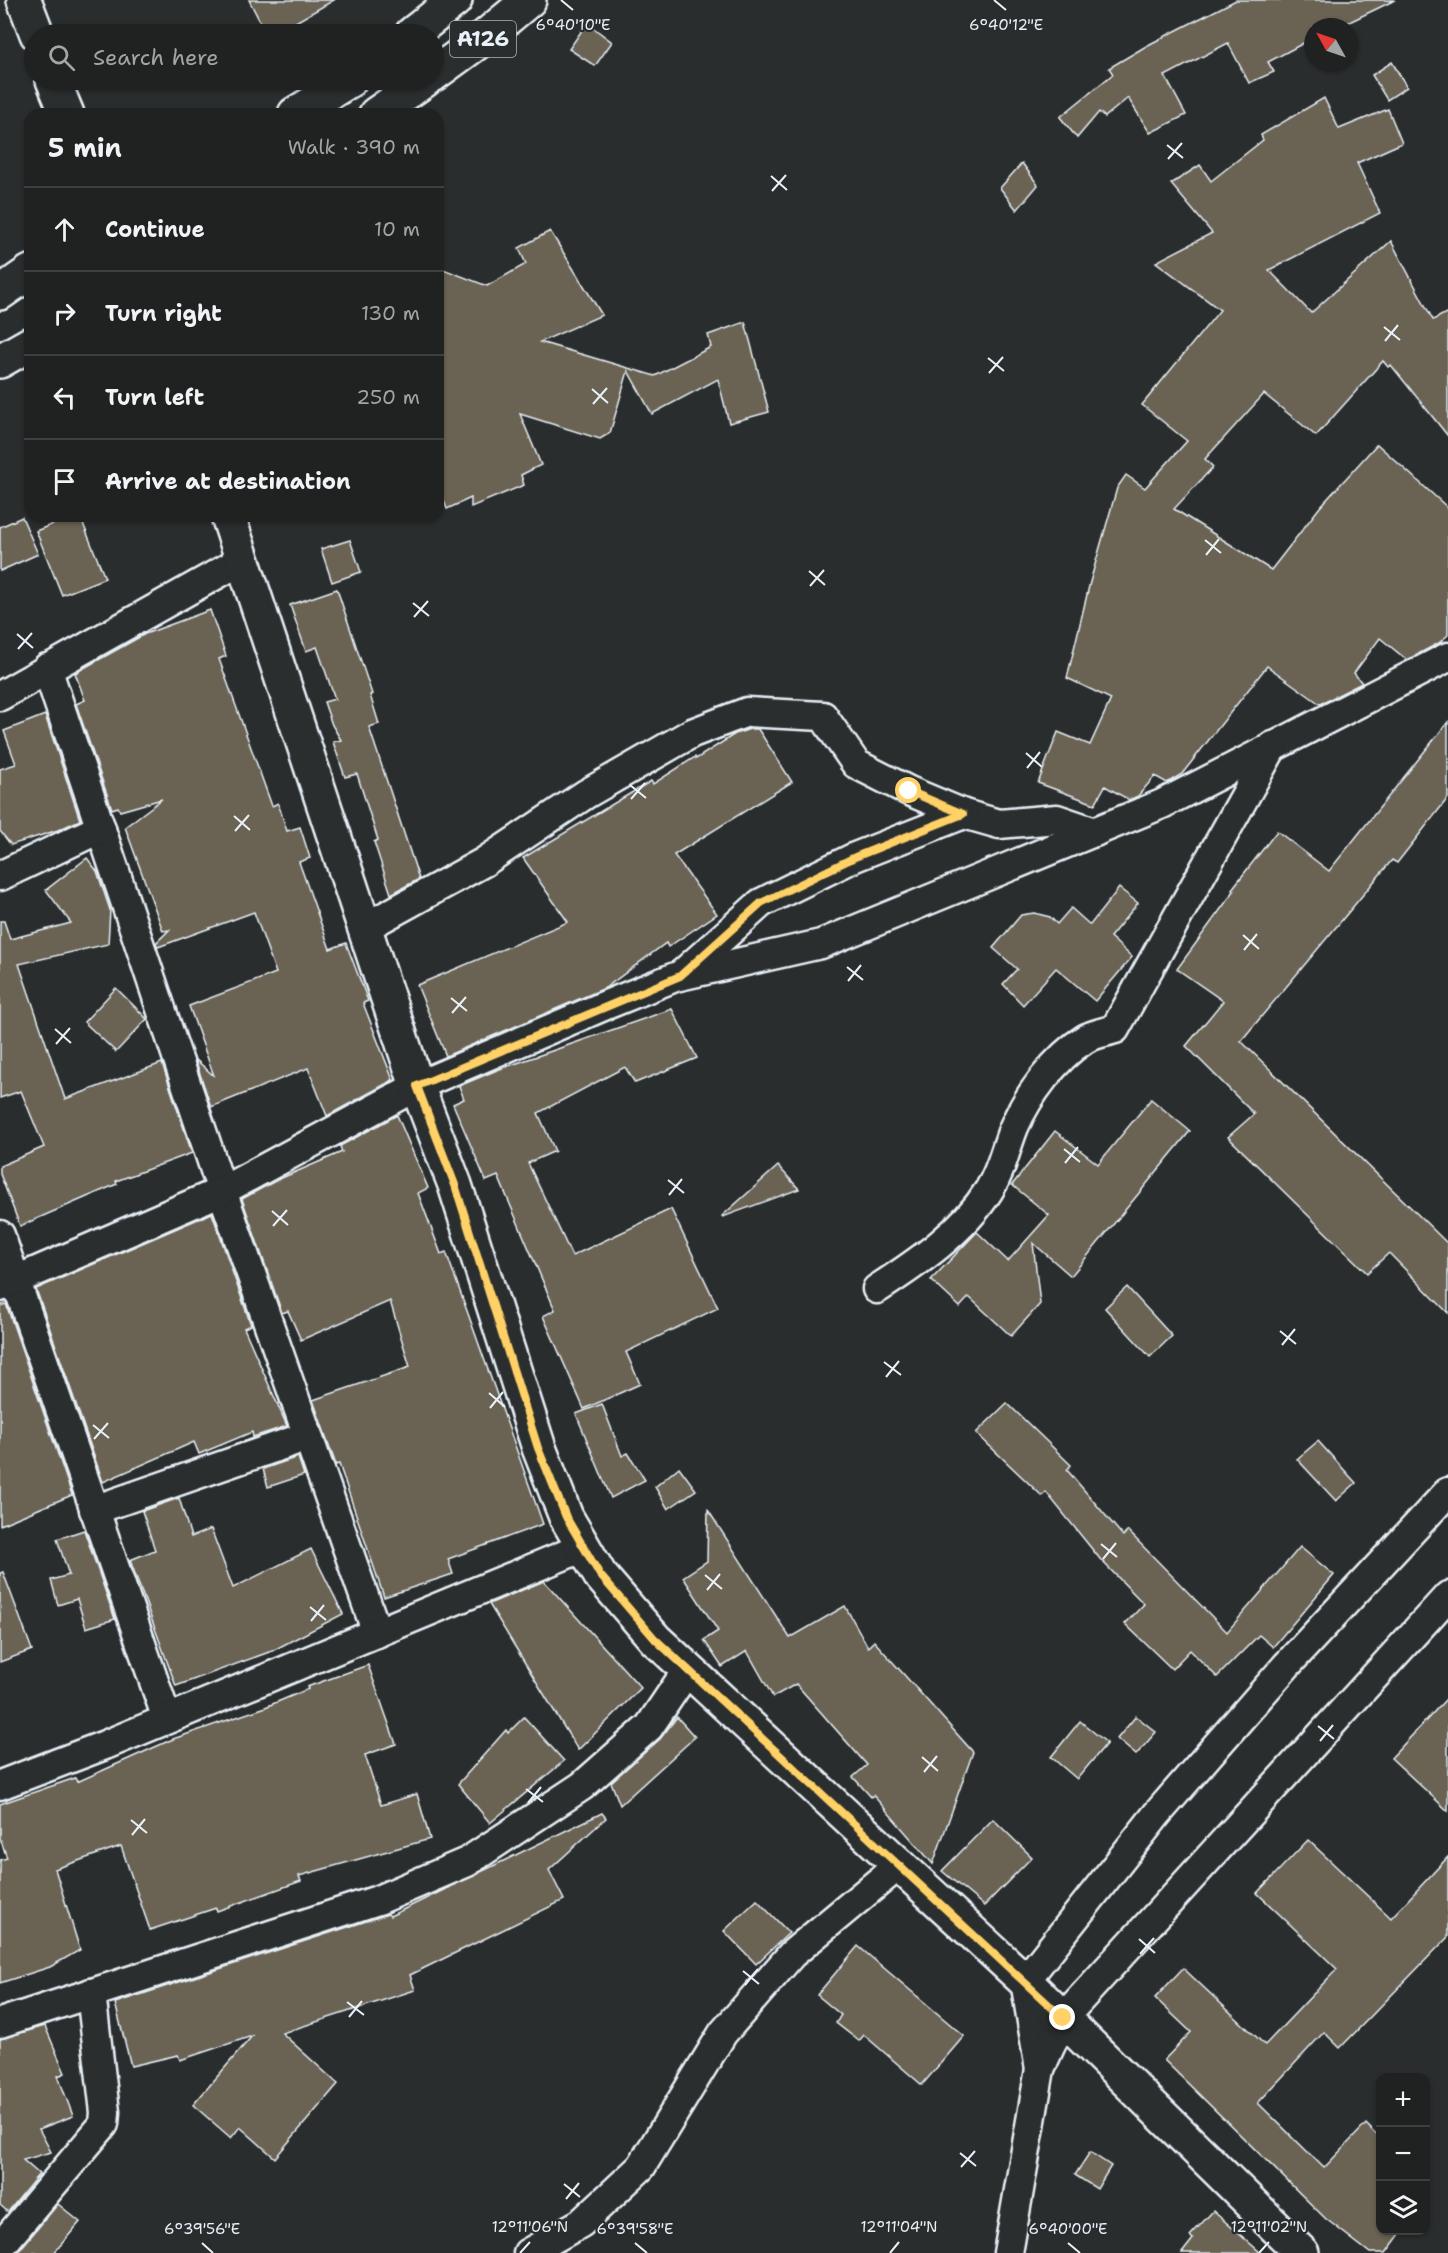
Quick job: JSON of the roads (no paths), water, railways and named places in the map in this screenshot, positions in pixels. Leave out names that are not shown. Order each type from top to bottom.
[{"type":"main road","points":[[24,0],[32,24]]},
{"type":"main road","name":"A126","points":[[425,24],[455,0]]},
{"type":"main road","name":"A126","points":[[444,67],[529,0]]},
{"type":"main road","points":[[57,90],[65,108]]},
{"type":"main road","points":[[305,108],[334,90]]},
{"type":"main road","name":"A126","points":[[385,108],[411,90]]},
{"type":"main road","points":[[0,293],[24,276]]},
{"type":"main road","points":[[0,361],[24,347]]},
{"type":"main road","points":[[230,522],[417,1086],[455,1185],[538,1448],[566,1517],[600,1575],[655,1639],[1025,1981],[1302,2253]]},
{"type":"street","points":[[0,696],[242,560]]},
{"type":"street","points":[[7,1284],[222,1191],[417,1086],[680,976],[821,944],[1162,804],[1448,657]]},
{"type":"street","points":[[47,668],[222,1191],[377,1633]]},
{"type":"street","points":[[364,928],[484,862],[586,794],[692,733],[747,712],[823,716],[856,764],[909,791],[963,814],[999,824],[1057,819],[1095,832]]},
{"type":"street","points":[[877,1289],[911,1267],[949,1236],[988,1192],[1002,1168],[1014,1127],[1029,1100],[1054,1066],[1086,1038],[1115,1029],[1273,746]]},
{"type":"street","points":[[680,976],[761,903],[855,857],[963,814]]},
{"type":"street","points":[[0,876],[101,828]]},
{"type":"street","points":[[0,1235],[7,1284],[94,1510],[168,1719]]},
{"type":"street","points":[[94,1510],[308,1436]]},
{"type":"street","points":[[1040,2069],[1025,1981],[1164,1805],[1286,1666],[1448,1492]]},
{"type":"street","points":[[0,1785],[168,1719],[584,1547]]},
{"type":"street","points":[[1008,2253],[1040,2069],[1063,2018],[1448,1596]]},
{"type":"street","points":[[0,2023],[378,1900],[467,1862],[591,1778],[649,1727],[688,1669]]},
{"type":"street","points":[[528,2253],[581,2223],[642,2167],[723,2033],[792,1954],[901,1868]]},
{"type":"street","points":[[0,2247],[104,2124],[105,2112],[91,1993]]}]
